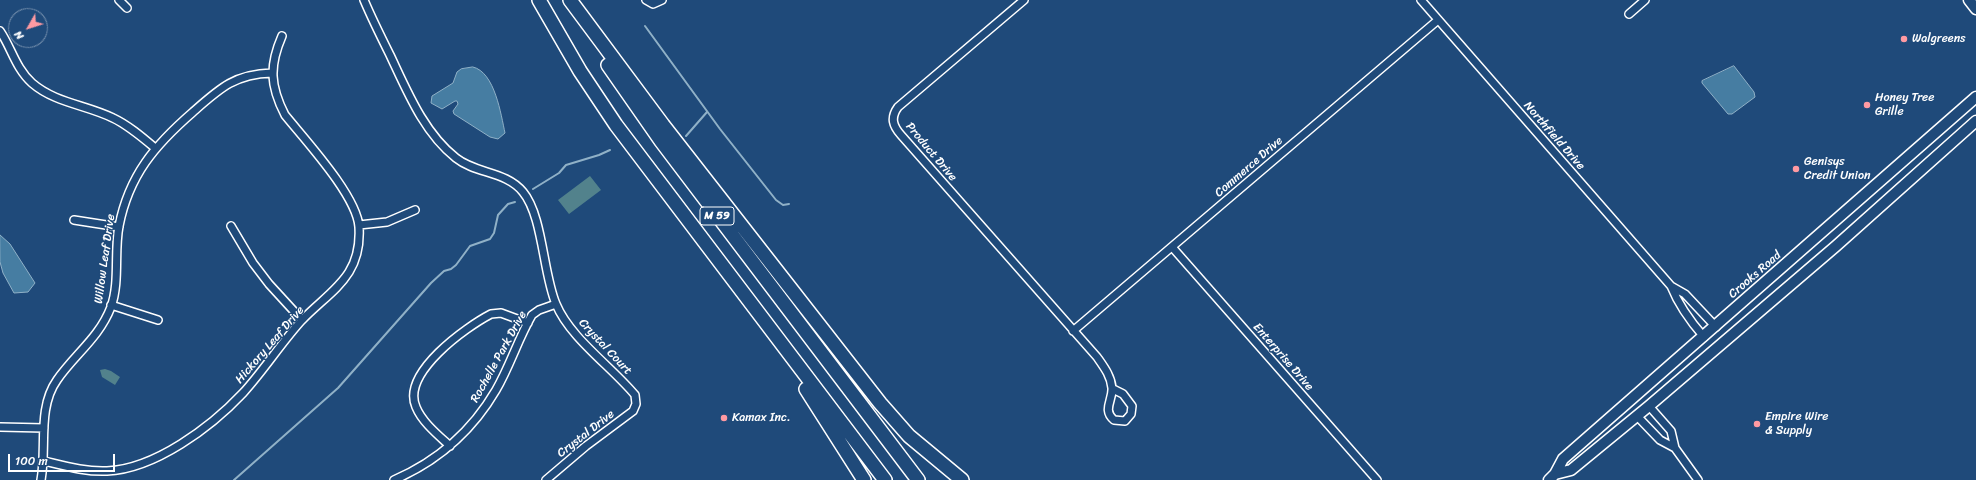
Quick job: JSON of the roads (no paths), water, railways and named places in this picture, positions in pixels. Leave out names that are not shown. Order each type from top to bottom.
[{"type":"highway","name":"M 59","points":[[539,0],[576,65],[616,125],[885,480]]},
{"type":"highway","name":"M 59","points":[[569,0],[612,71],[656,135],[918,480]]},
{"type":"highway","points":[[569,0],[663,125],[880,403],[909,436],[962,480]]},
{"type":"highway","points":[[754,308],[864,480]]},
{"type":"main road","points":[[1968,0],[1976,9]]},
{"type":"main road","name":"Crooks Road","points":[[1552,477],[1563,459],[1716,327],[1976,97]]},
{"type":"main road","name":"Crooks Road","points":[[1552,477],[1571,470],[1649,406],[1765,307],[1976,121]]},
{"type":"main road","points":[[1882,180],[1878,192],[1881,200],[1885,202]]},
{"type":"main road","points":[[1762,286],[1758,297],[1761,305],[1765,307]]},
{"type":"main road","points":[[1715,350],[1720,336],[1716,327]]},
{"type":"main road","points":[[1637,416],[1634,407],[1640,392]]},
{"type":"street","points":[[119,0],[127,8]]},
{"type":"street","points":[[364,0],[404,83],[424,121],[437,139],[457,160],[472,168],[510,181],[516,185],[528,199],[534,213],[556,304]]},
{"type":"street","points":[[646,0],[653,4],[662,0]]},
{"type":"street","name":"Product Drive","points":[[1024,0],[898,107],[894,113],[893,123],[901,135],[1073,331]]},
{"type":"street","name":"Northfield Drive","points":[[1421,0],[1671,286],[1685,294],[1716,327]]},
{"type":"street","points":[[1629,14],[1644,0]]},
{"type":"street","name":"Commerce Drive","points":[[1073,331],[1438,20]]},
{"type":"street","points":[[0,31],[21,70],[32,83],[55,97],[118,120],[155,148]]},
{"type":"street","name":"Hickory Leaf Drive","points":[[44,461],[90,471],[108,471],[125,468],[160,455],[198,432],[243,393],[302,320],[335,291],[352,269],[357,254],[359,225],[351,201],[343,188],[285,115],[278,102],[272,73],[276,50],[282,36]]},
{"type":"street","name":"Willow Leaf Drive","points":[[41,480],[44,461],[44,428],[46,408],[57,380],[96,336],[111,305],[119,227],[132,185],[140,169],[155,148],[219,89],[232,81],[249,75],[272,73]]},
{"type":"street","points":[[359,225],[387,222],[415,210]]},
{"type":"street","points":[[74,220],[119,227]]},
{"type":"street","points":[[231,226],[253,263],[265,279],[302,320]]},
{"type":"street","name":"Enterprise Drive","points":[[1172,247],[1377,480]]},
{"type":"street","name":"Northfield Drive","points":[[1671,286],[1677,302],[1684,313],[1704,337]]},
{"type":"street","name":"Rochelle Park Drive","points":[[394,480],[429,462],[460,438],[477,419],[497,389],[528,322],[539,310],[556,304]]},
{"type":"street","name":"Crystal Court","points":[[556,304],[572,328],[632,391],[635,395],[636,404]]},
{"type":"street","points":[[111,305],[158,320]]},
{"type":"street","points":[[450,446],[425,421],[415,407],[414,395],[418,380],[439,351],[491,314],[501,313],[528,322]]},
{"type":"street","points":[[1073,331],[1108,373],[1113,389],[1108,405],[1108,413],[1116,421],[1125,420],[1131,414],[1132,406],[1123,394],[1113,389]]},
{"type":"street","name":"Crystal Drive","points":[[546,480],[586,446],[626,417],[633,411],[636,404]]},
{"type":"street","points":[[1649,406],[1671,431],[1674,448]]},
{"type":"street","points":[[1637,416],[1660,440],[1674,448],[1698,480]]},
{"type":"street","points":[[0,427],[44,428]]},
{"type":"water","points":[[1734,66],[1754,92],[1755,97],[1732,114],[1728,114],[1702,83],[1702,81]]},
{"type":"water","points":[[473,67],[481,71],[487,77],[496,95],[505,133],[498,139],[490,137],[454,114],[453,111],[458,104],[457,101],[442,109],[431,103],[432,96],[453,83],[457,72],[461,69]]},
{"type":"water","points":[[0,235],[10,244],[35,283],[28,292],[14,293],[3,273],[0,262]]},
{"type":"waterway","points":[[645,26],[720,129],[776,200],[783,205],[789,204]]},
{"type":"waterway","points":[[686,136],[707,112]]},
{"type":"waterway","points":[[533,189],[559,173],[566,165],[610,150]]},
{"type":"waterway","points":[[234,480],[338,388],[431,283],[444,271],[451,269],[456,265],[470,246],[490,239],[494,233],[498,215],[508,204],[515,202]]},
{"type":"place","name":"Walgreens","points":[[1904,39]]},
{"type":"place","name":"Honey Tree Grille","points":[[1867,105]]},
{"type":"place","name":"Genisys Credit Union","points":[[1796,169]]},
{"type":"place","name":"Kamax Inc.","points":[[724,418]]},
{"type":"place","name":"Empire Wire & Supply","points":[[1757,424]]}]
